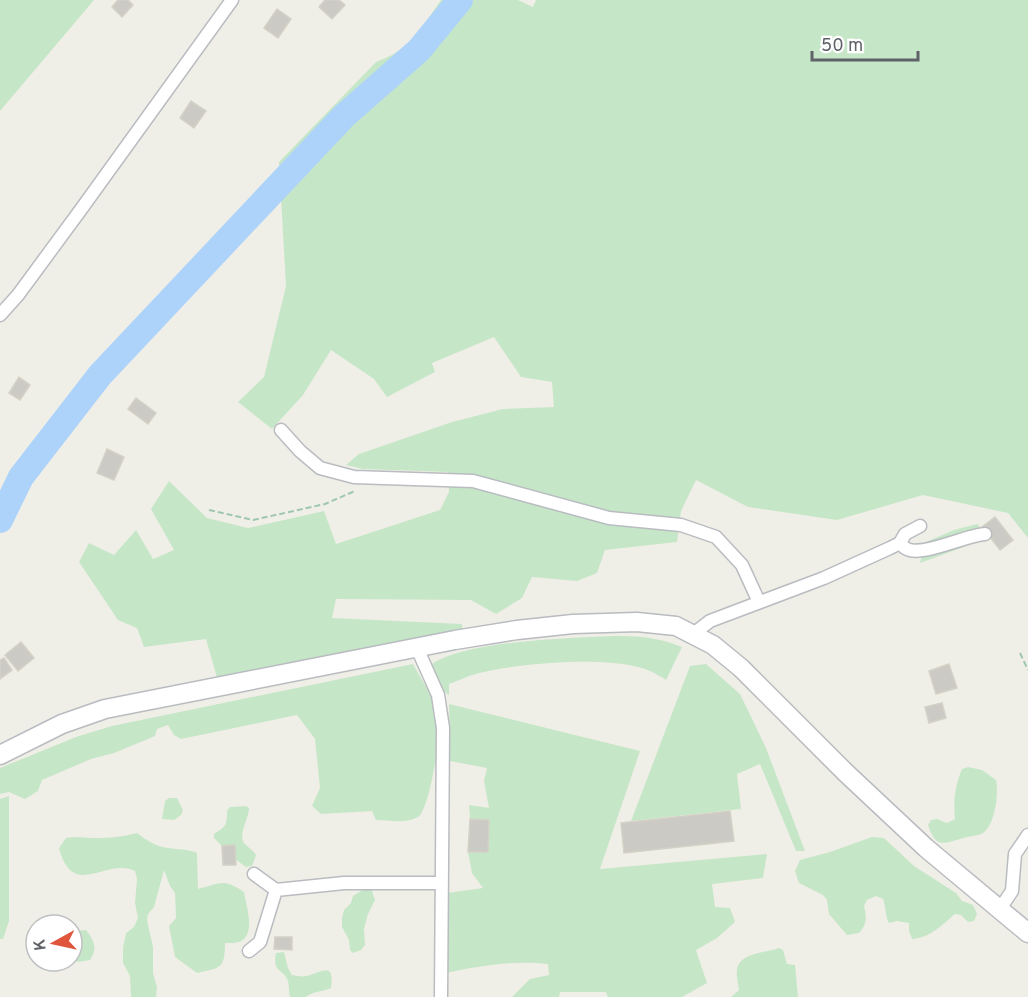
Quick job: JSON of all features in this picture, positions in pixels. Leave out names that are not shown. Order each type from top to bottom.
[{"type":"street","points":[[0,315],[18,295],[75,218],[232,0]]},
{"type":"street","points":[[281,430],[320,468],[354,477],[473,481],[609,518],[681,525],[716,537],[742,565],[759,602]]},
{"type":"street","points":[[692,634],[710,621],[824,578],[900,543],[904,534],[920,526]]},
{"type":"street","points":[[900,543],[908,550],[919,550],[940,546],[975,534],[985,534]]},
{"type":"street","points":[[0,755],[62,724],[105,709],[417,648],[507,632],[573,624],[637,622],[675,626],[713,645],[741,668],[918,841],[1028,933]]},
{"type":"street","points":[[417,648],[438,696],[443,728],[441,997]]},
{"type":"street","points":[[999,910],[1012,891],[1015,854],[1028,835]]},
{"type":"street","points":[[254,874],[276,890],[344,883],[442,883]]},
{"type":"street","points":[[249,951],[260,942],[276,890]]},
{"type":"path","points":[[209,510],[254,520],[325,504],[355,491]]},
{"type":"path","points":[[1020,652],[1028,670]]},
{"type":"green space","points":[[0,0],[94,0],[0,111]]},
{"type":"green space","points":[[441,0],[518,0],[533,7],[536,0],[1028,0],[1028,538],[1008,513],[923,495],[837,520],[748,507],[696,480],[681,511],[677,542],[605,550],[597,573],[577,581],[532,577],[522,598],[496,614],[471,600],[336,599],[332,618],[462,624],[463,632],[218,681],[206,639],[144,647],[137,628],[118,620],[79,562],[89,543],[114,555],[136,530],[153,559],[174,550],[151,509],[169,481],[207,518],[248,528],[324,511],[336,544],[440,510],[449,492],[448,472],[363,469],[346,465],[359,454],[452,422],[503,409],[554,407],[552,382],[521,377],[494,337],[432,363],[435,372],[387,397],[374,379],[331,350],[303,395],[272,429],[238,402],[264,377],[286,286],[279,162],[376,62],[407,45]]},
{"type":"green space","points":[[977,524],[980,527],[975,541],[920,563],[926,542],[954,530]]},
{"type":"green space","points":[[612,636],[648,638],[682,647],[666,680],[650,671],[634,666],[568,662],[480,673],[449,684],[449,695],[443,691],[432,664],[447,656],[492,646],[518,642]]},
{"type":"green space","points":[[413,664],[434,703],[438,734],[436,758],[425,805],[422,813],[413,819],[376,820],[372,811],[321,814],[312,806],[320,788],[315,739],[297,715],[181,739],[174,735],[168,725],[157,729],[155,736],[42,780],[38,791],[25,799],[9,792],[0,794],[0,768],[76,737],[112,726]]},
{"type":"green space","points":[[706,664],[740,694],[766,748],[805,851],[796,851],[760,764],[737,774],[741,809],[631,821],[690,666]]},
{"type":"green space","points":[[449,704],[640,751],[600,869],[767,854],[763,878],[712,884],[715,907],[730,908],[735,922],[717,938],[696,950],[707,983],[682,997],[608,997],[606,992],[560,992],[559,997],[512,997],[530,979],[549,975],[548,964],[509,963],[445,973],[447,893],[483,888],[472,873],[468,852],[488,852],[489,820],[470,819],[469,805],[489,808],[484,781],[487,768],[450,761]]},
{"type":"green space","points":[[968,767],[982,770],[996,780],[997,793],[991,823],[979,835],[942,843],[934,838],[928,825],[931,820],[937,819],[947,823],[955,819],[954,800],[958,781],[962,769]]},
{"type":"green space","points":[[9,796],[9,921],[3,939],[0,939],[0,799]]},
{"type":"green space","points":[[169,798],[177,798],[183,810],[181,815],[174,820],[162,819],[165,801]]},
{"type":"green space","points":[[246,806],[249,808],[242,837],[243,842],[256,855],[252,866],[246,867],[235,859],[235,845],[222,846],[214,838],[214,834],[225,825],[227,811],[230,807]]},
{"type":"green space","points":[[137,833],[160,846],[197,853],[198,889],[226,883],[244,892],[249,920],[248,933],[244,938],[238,942],[225,943],[224,958],[220,966],[197,973],[175,957],[169,926],[176,918],[175,893],[164,870],[154,907],[148,914],[147,920],[153,947],[156,997],[131,997],[130,976],[123,963],[126,933],[134,927],[138,918],[135,903],[137,879],[135,871],[124,868],[82,875],[73,872],[65,864],[59,848],[66,838],[111,837]]},
{"type":"green space","points":[[872,837],[884,838],[914,866],[956,893],[962,901],[973,905],[977,914],[974,921],[968,922],[961,915],[955,914],[930,934],[912,939],[909,923],[897,921],[889,923],[883,899],[876,896],[867,900],[864,906],[866,921],[862,930],[859,933],[847,935],[829,914],[827,900],[823,895],[799,883],[795,871],[800,860]]},
{"type":"green space","points":[[366,888],[371,888],[375,900],[364,929],[365,945],[361,950],[353,953],[342,927],[342,918],[353,896]]},
{"type":"green space","points":[[84,930],[91,937],[94,952],[90,960],[84,961]]},
{"type":"green space","points":[[779,948],[783,950],[787,964],[795,965],[798,997],[731,997],[739,990],[737,972],[739,964],[748,956]]},
{"type":"green space","points":[[284,952],[292,975],[305,976],[329,971],[332,979],[331,988],[306,997],[290,997],[288,981],[275,964],[276,953]]},
{"type":"building","points":[[118,0],[128,0],[133,5],[122,17],[112,7]]},
{"type":"building","points":[[325,0],[339,0],[345,5],[332,19],[319,7]]},
{"type":"building","points":[[277,9],[291,19],[278,38],[264,28]]},
{"type":"building","points":[[191,101],[206,111],[194,128],[180,118]]},
{"type":"building","points":[[19,377],[30,385],[20,400],[9,393]]},
{"type":"building","points":[[136,398],[156,413],[148,424],[128,409]]},
{"type":"building","points":[[107,449],[124,457],[114,480],[97,473]]},
{"type":"building","points":[[995,517],[1013,540],[1000,550],[982,527]]},
{"type":"building","points":[[21,642],[34,658],[18,671],[5,655]]},
{"type":"building","points":[[4,658],[12,670],[0,679],[0,660]]},
{"type":"building","points":[[949,664],[957,688],[936,694],[929,671]]},
{"type":"building","points":[[942,703],[946,718],[929,723],[925,707]]},
{"type":"building","points":[[730,811],[734,841],[624,853],[621,823]]},
{"type":"building","points":[[470,819],[489,820],[488,852],[468,852]]},
{"type":"building","points":[[235,845],[236,865],[223,865],[222,846]]},
{"type":"building","points":[[275,937],[292,937],[292,950],[274,949]]},
{"type":"waterway","points":[[0,520],[21,477],[100,375],[344,116],[419,50],[460,0]]}]
